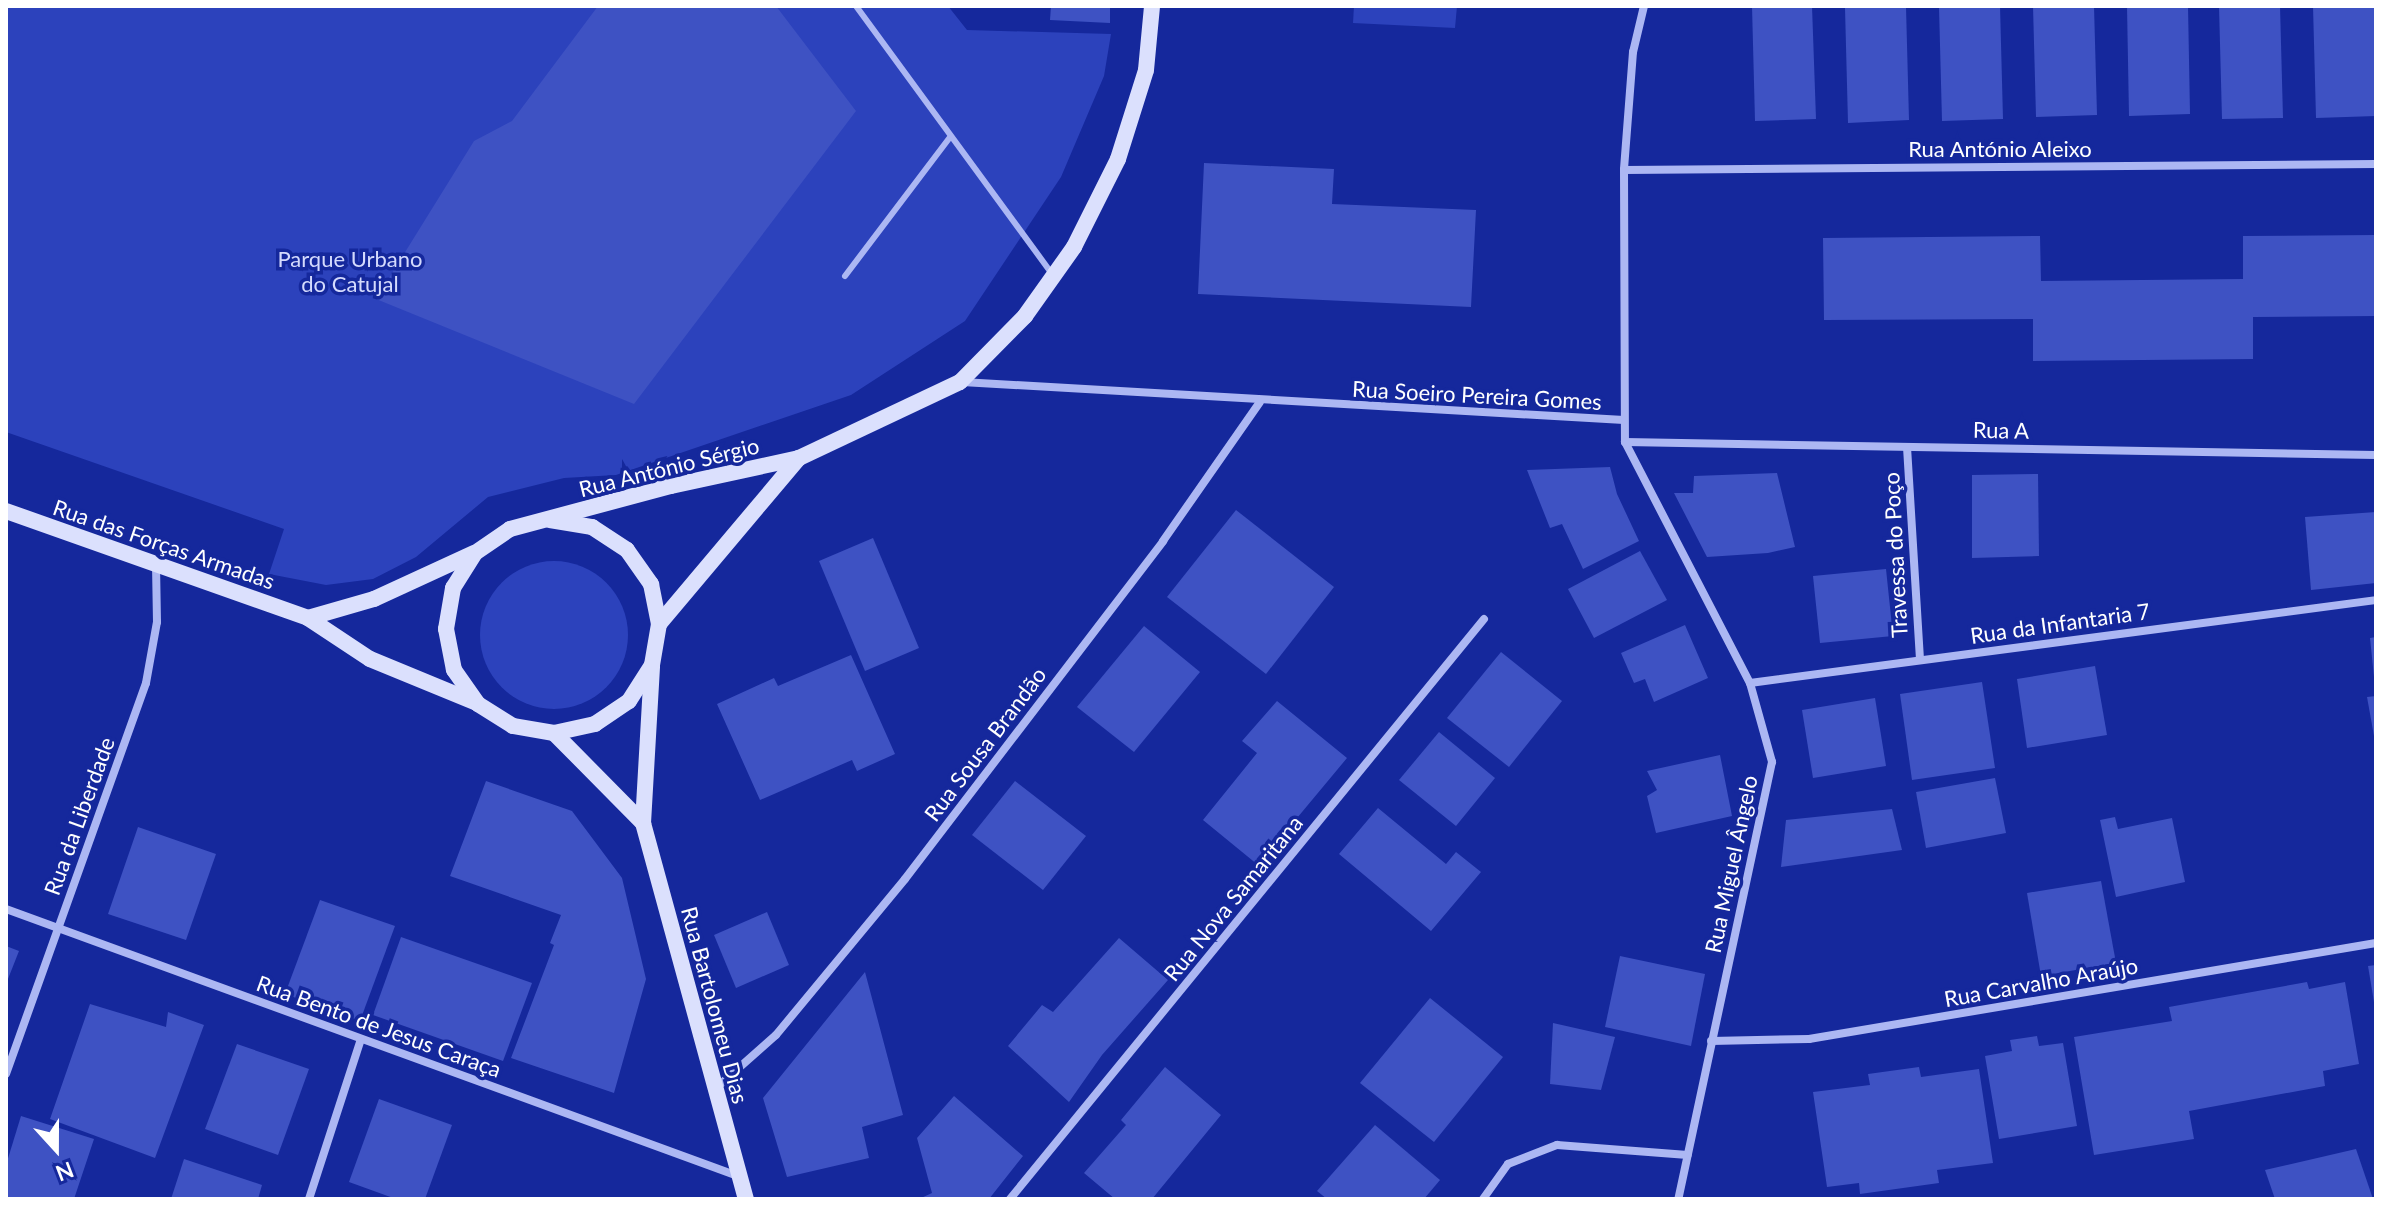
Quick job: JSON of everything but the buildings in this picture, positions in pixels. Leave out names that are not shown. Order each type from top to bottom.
[{"type":"street","name":"Rua António Sérgio","points":[[550,520],[671,486],[799,458],[960,382],[1025,316],[1074,247],[1118,159],[1146,70],[1152,6]]},
{"type":"street","name":"Rua Soeiro Pereira Gomes","points":[[960,382],[1260,402],[1624,420],[1624,170],[1633,52],[1644,6]]},
{"type":"street","name":"Rua António Aleixo","points":[[1624,170],[2376,164]]},
{"type":"street","name":"Rua Sousa Brandão","points":[[715,1089],[776,1035],[905,879],[1163,541],[1260,402]]},
{"type":"street","name":"Rua Miguel Ângelo","points":[[1624,420],[1625,442],[1750,683],[1772,762],[1678,1199]]},
{"type":"street","name":"Rua A","points":[[1625,442],[2376,455]]},
{"type":"street","name":"Travessa do Poço","points":[[1907,447],[1920,660]]},
{"type":"street","name":"Rua António Sérgio","points":[[659,624],[799,458]]},
{"type":"street","name":"Rua das Forças Armadas","points":[[6,511],[308,618],[370,659],[478,704]]},
{"type":"street","points":[[308,618],[374,599],[475,553],[510,529],[550,520],[592,527],[627,550],[651,584],[659,624],[652,665],[629,701],[595,724],[554,733],[513,726],[478,704],[454,670],[446,629],[453,588],[475,553]]},
{"type":"street","name":"Rua da Liberdade","points":[[6,1074],[146,683],[157,622],[156,564]]},
{"type":"street","name":"Rua da Infantaria 7","points":[[1750,683],[2376,600]]},
{"type":"street","name":"Rua Nova Samaritana","points":[[1010,1199],[1484,619]]},
{"type":"street","name":"Rua Bartolomeu Dias","points":[[652,665],[643,823],[746,1199]]},
{"type":"street","name":"Rua Bartolomeu Dias","points":[[554,733],[643,823]]},
{"type":"street","name":"Rua Bento de Jesus Caraça","points":[[6,909],[740,1177]]},
{"type":"street","name":"Rua Carvalho Araújo","points":[[1711,1041],[1809,1039],[2376,943]]},
{"type":"street","points":[[309,1199],[361,1039]]},
{"type":"street","points":[[1483,1199],[1508,1164],[1557,1145],[1688,1155]]},
{"type":"lane","points":[[856,6],[1053,275]]},
{"type":"lane","points":[[845,276],[950,137]]},
{"type":"green space","name":"Parque Urbano do Catujal","points":[[6,6],[948,6],[967,30],[1111,34],[1104,76],[1061,177],[965,321],[851,395],[616,475],[564,478],[488,497],[416,557],[373,579],[326,585],[269,574],[284,529],[6,432]]},
{"type":"green space","points":[[1354,6],[1457,6],[1455,28],[1353,23]]},
{"type":"green space","points":[[554,561],[582,567],[606,583],[622,607],[628,635],[622,663],[606,687],[582,703],[554,709],[526,703],[502,687],[486,663],[480,635],[486,607],[502,583],[526,567]]}]
